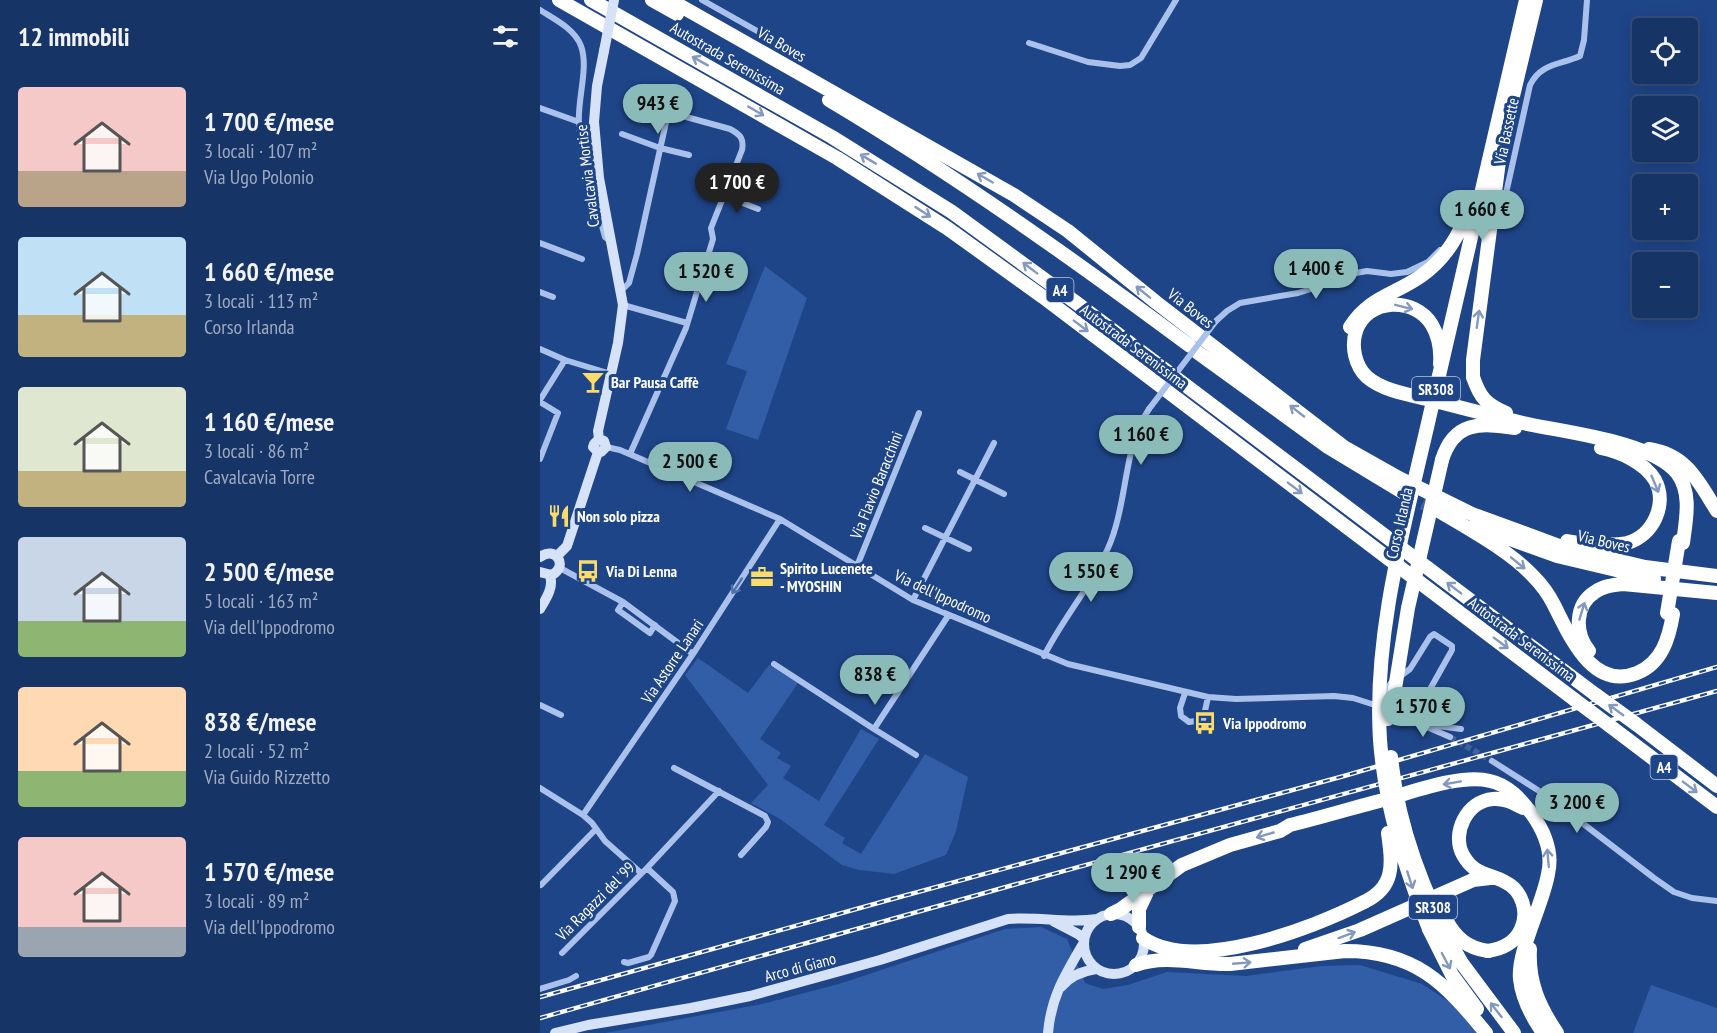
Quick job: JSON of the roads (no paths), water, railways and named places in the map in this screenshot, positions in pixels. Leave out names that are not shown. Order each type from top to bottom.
[{"type":"highway","name":"Autostrada Serenissima","points":[[559,0],[837,158],[948,228],[1717,807]]},
{"type":"highway","name":"Autostrada Serenissima","points":[[591,0],[832,137],[952,212],[1087,311],[1717,786]]},
{"type":"highway","name":"Via Boves","points":[[652,0],[850,113],[968,187],[1063,252],[1318,440],[1404,493]]},
{"type":"highway","name":"Via Boves","points":[[670,0],[1014,195],[1068,231],[1157,303],[1344,447],[1399,478],[1460,509],[1529,536],[1592,555],[1645,567],[1717,576]]},
{"type":"highway","name":"Corso Irlanda","points":[[1496,1033],[1452,975],[1429,930],[1412,885],[1396,837],[1384,783],[1379,698],[1386,617],[1526,0]]},
{"type":"highway","name":"Corso Irlanda","points":[[1514,1033],[1461,962],[1433,907],[1412,849],[1394,782],[1385,713],[1395,614],[1536,0]]},
{"type":"highway","points":[[1460,509],[1564,541],[1583,544],[1628,543],[1649,529],[1657,518],[1659,503],[1659,492],[1655,481],[1647,471],[1626,456],[1551,432],[1511,416],[1486,402],[1478,393],[1473,377],[1474,348],[1502,146]]},
{"type":"highway","points":[[1488,164],[1460,232],[1448,250],[1421,276],[1365,307],[1347,342],[1355,370],[1363,381],[1378,390],[1411,400],[1519,426],[1668,453],[1683,462],[1692,472],[1717,511]]},
{"type":"highway","points":[[1354,328],[1373,310],[1385,305],[1396,304],[1411,307],[1432,323],[1438,337],[1440,375]]},
{"type":"highway","points":[[1385,713],[1393,701],[1410,598],[1445,450],[1453,437],[1464,429],[1478,425],[1551,432]]},
{"type":"highway","points":[[1624,445],[1650,454],[1666,463],[1676,471],[1687,495],[1687,507],[1681,542],[1670,613],[1657,649],[1649,658],[1628,669],[1604,666],[1583,644],[1578,628],[1580,612],[1585,601],[1595,592],[1609,586],[1623,584],[1717,593]]},
{"type":"highway","points":[[1609,450],[1635,454],[1653,460],[1665,467],[1675,478],[1683,499],[1681,542]]},
{"type":"highway","name":"Via Boves","points":[[1670,613],[1668,638],[1654,663],[1630,676],[1601,672],[1590,663],[1572,641],[1553,603],[1533,576],[1517,561],[1434,508],[1493,534],[1557,556],[1675,582],[1717,587]]},
{"type":"highway","points":[[1111,914],[1182,865],[1218,850],[1280,831],[1290,825],[1412,792],[1466,780],[1490,781],[1509,789],[1530,812],[1544,835],[1549,854],[1549,873],[1521,961],[1519,978],[1531,1015],[1543,1033]]},
{"type":"highway","points":[[1147,890],[1139,909],[1141,933],[1150,943],[1172,950],[1220,950],[1254,943],[1309,926],[1365,902],[1385,887],[1391,871],[1384,783]]},
{"type":"highway","points":[[1412,849],[1451,928],[1469,947],[1488,951],[1498,950],[1516,937],[1521,929],[1525,911],[1517,891],[1508,883],[1490,878],[1469,865],[1461,850],[1461,826],[1467,813],[1483,801],[1506,800],[1530,812]]},
{"type":"highway","points":[[1271,960],[1360,930],[1473,880],[1490,878]]},
{"type":"highway","points":[[1533,924],[1529,962],[1533,989],[1557,1033]]},
{"type":"highway","points":[[1136,965],[1162,960],[1213,965],[1359,951],[1389,956],[1409,963],[1439,981],[1457,997],[1486,1033]]},
{"type":"street","name":"Cavalcavia Mortise","points":[[614,0],[597,86],[594,122],[600,178],[623,309]]},
{"type":"street","points":[[702,0],[782,45]]},
{"type":"street","points":[[1029,43],[1088,62],[1130,65],[1141,58],[1176,0]]},
{"type":"street","name":"Via Bassette","points":[[1044,656],[1103,559],[1113,538],[1134,441],[1140,424],[1216,321],[1240,303],[1298,293],[1356,273],[1407,273],[1428,262],[1456,234],[1489,227],[1497,222],[1503,207],[1530,85],[1536,75],[1548,66],[1580,56],[1584,40],[1587,0]]},
{"type":"street","points":[[540,10],[575,34],[581,46],[584,60],[579,122],[588,176],[605,237],[610,240]]},
{"type":"street","points":[[621,291],[629,283],[637,254],[672,95]]},
{"type":"street","points":[[540,108],[579,122]]},
{"type":"street","points":[[630,454],[687,323],[713,239],[711,228],[742,150],[743,141],[740,134],[730,129],[668,112]]},
{"type":"street","points":[[622,134],[660,148],[689,155]]},
{"type":"street","points":[[725,196],[758,209]]},
{"type":"street","points":[[540,243],[582,259]]},
{"type":"street","points":[[540,292],[553,297]]},
{"type":"street","points":[[557,556],[567,546],[601,446],[598,431],[623,309],[687,323]]},
{"type":"street","points":[[540,349],[565,360],[610,374]]},
{"type":"street","points":[[540,459],[558,413],[540,401],[565,360]]},
{"type":"street","name":"Via Flavio Baracchini","points":[[857,566],[919,413]]},
{"type":"street","points":[[913,600],[994,443]]},
{"type":"street","name":"Via dell'Ippodromo","points":[[601,446],[630,454],[780,519],[913,600],[1044,656],[1093,671],[1208,697],[1236,699],[1334,696],[1353,698],[1385,713],[1450,737]]},
{"type":"street","points":[[960,472],[1004,494]]},
{"type":"street","name":"Via Astorre Lanari","points":[[582,815],[693,654],[780,519]]},
{"type":"street","points":[[925,528],[969,549]]},
{"type":"street","points":[[540,557],[548,553],[557,556],[560,560],[560,568],[556,573],[543,573]]},
{"type":"street","points":[[560,568],[623,602],[693,654]]},
{"type":"street","points":[[540,609],[552,579],[543,573]]},
{"type":"street","points":[[874,729],[948,615]]},
{"type":"street","points":[[1385,713],[1384,692],[1391,683],[1410,669],[1434,634],[1452,646],[1452,650],[1415,716],[1438,726],[1461,729]]},
{"type":"street","points":[[774,664],[916,755]]},
{"type":"street","points":[[1185,693],[1180,708],[1181,716],[1190,722],[1203,720],[1208,697]]},
{"type":"street","points":[[540,705],[561,715]]},
{"type":"street","points":[[1492,761],[1547,796],[1674,892],[1717,902]]},
{"type":"street","points":[[674,768],[765,816],[768,822],[766,827],[741,855]]},
{"type":"street","points":[[540,788],[582,815],[604,841],[641,873]]},
{"type":"street","name":"Via Ragazzi del '99","points":[[562,953],[647,868],[719,791]]},
{"type":"street","points":[[541,885],[596,830]]},
{"type":"street","name":"Via Ragazzi del '99","points":[[624,962],[628,963],[651,955],[675,901],[673,892],[647,868]]},
{"type":"street","points":[[1048,1033],[1050,1013],[1062,978],[1083,942],[1088,928],[1097,919],[1111,914],[1122,915],[1131,920],[1141,933],[1144,948],[1136,965],[1127,972],[1117,975],[1106,974],[1088,962],[1083,942]]},
{"type":"street","name":"Arco di Giano","points":[[555,1033],[750,996],[870,963],[1008,919],[1029,916],[1082,921],[1097,919]]},
{"type":"street","name":"Arco di Giano","points":[[1047,918],[1078,934],[1083,942]]},
{"type":"street","points":[[1057,991],[1066,981],[1085,971],[1096,969]]},
{"type":"street","points":[[540,989],[576,976]]},
{"type":"tunnel","points":[[1404,493],[1434,508]]},
{"type":"tunnel","points":[[1450,737],[1492,761]]},
{"type":"railway","points":[[540,997],[1344,776],[1717,667]]},
{"type":"railway","points":[[540,1018],[1717,691]]},
{"type":"place","name":"Bar Pausa Caffè","points":[[593,382]]},
{"type":"place","name":"Non solo pizza","points":[[559,516]]},
{"type":"place","name":"Via Di Lenna","points":[[588,571]]},
{"type":"place","name":"Spirito Lucenete - MYOSHIN","points":[[762,577]]},
{"type":"place","name":"Via Ippodromo","points":[[1205,723]]}]
